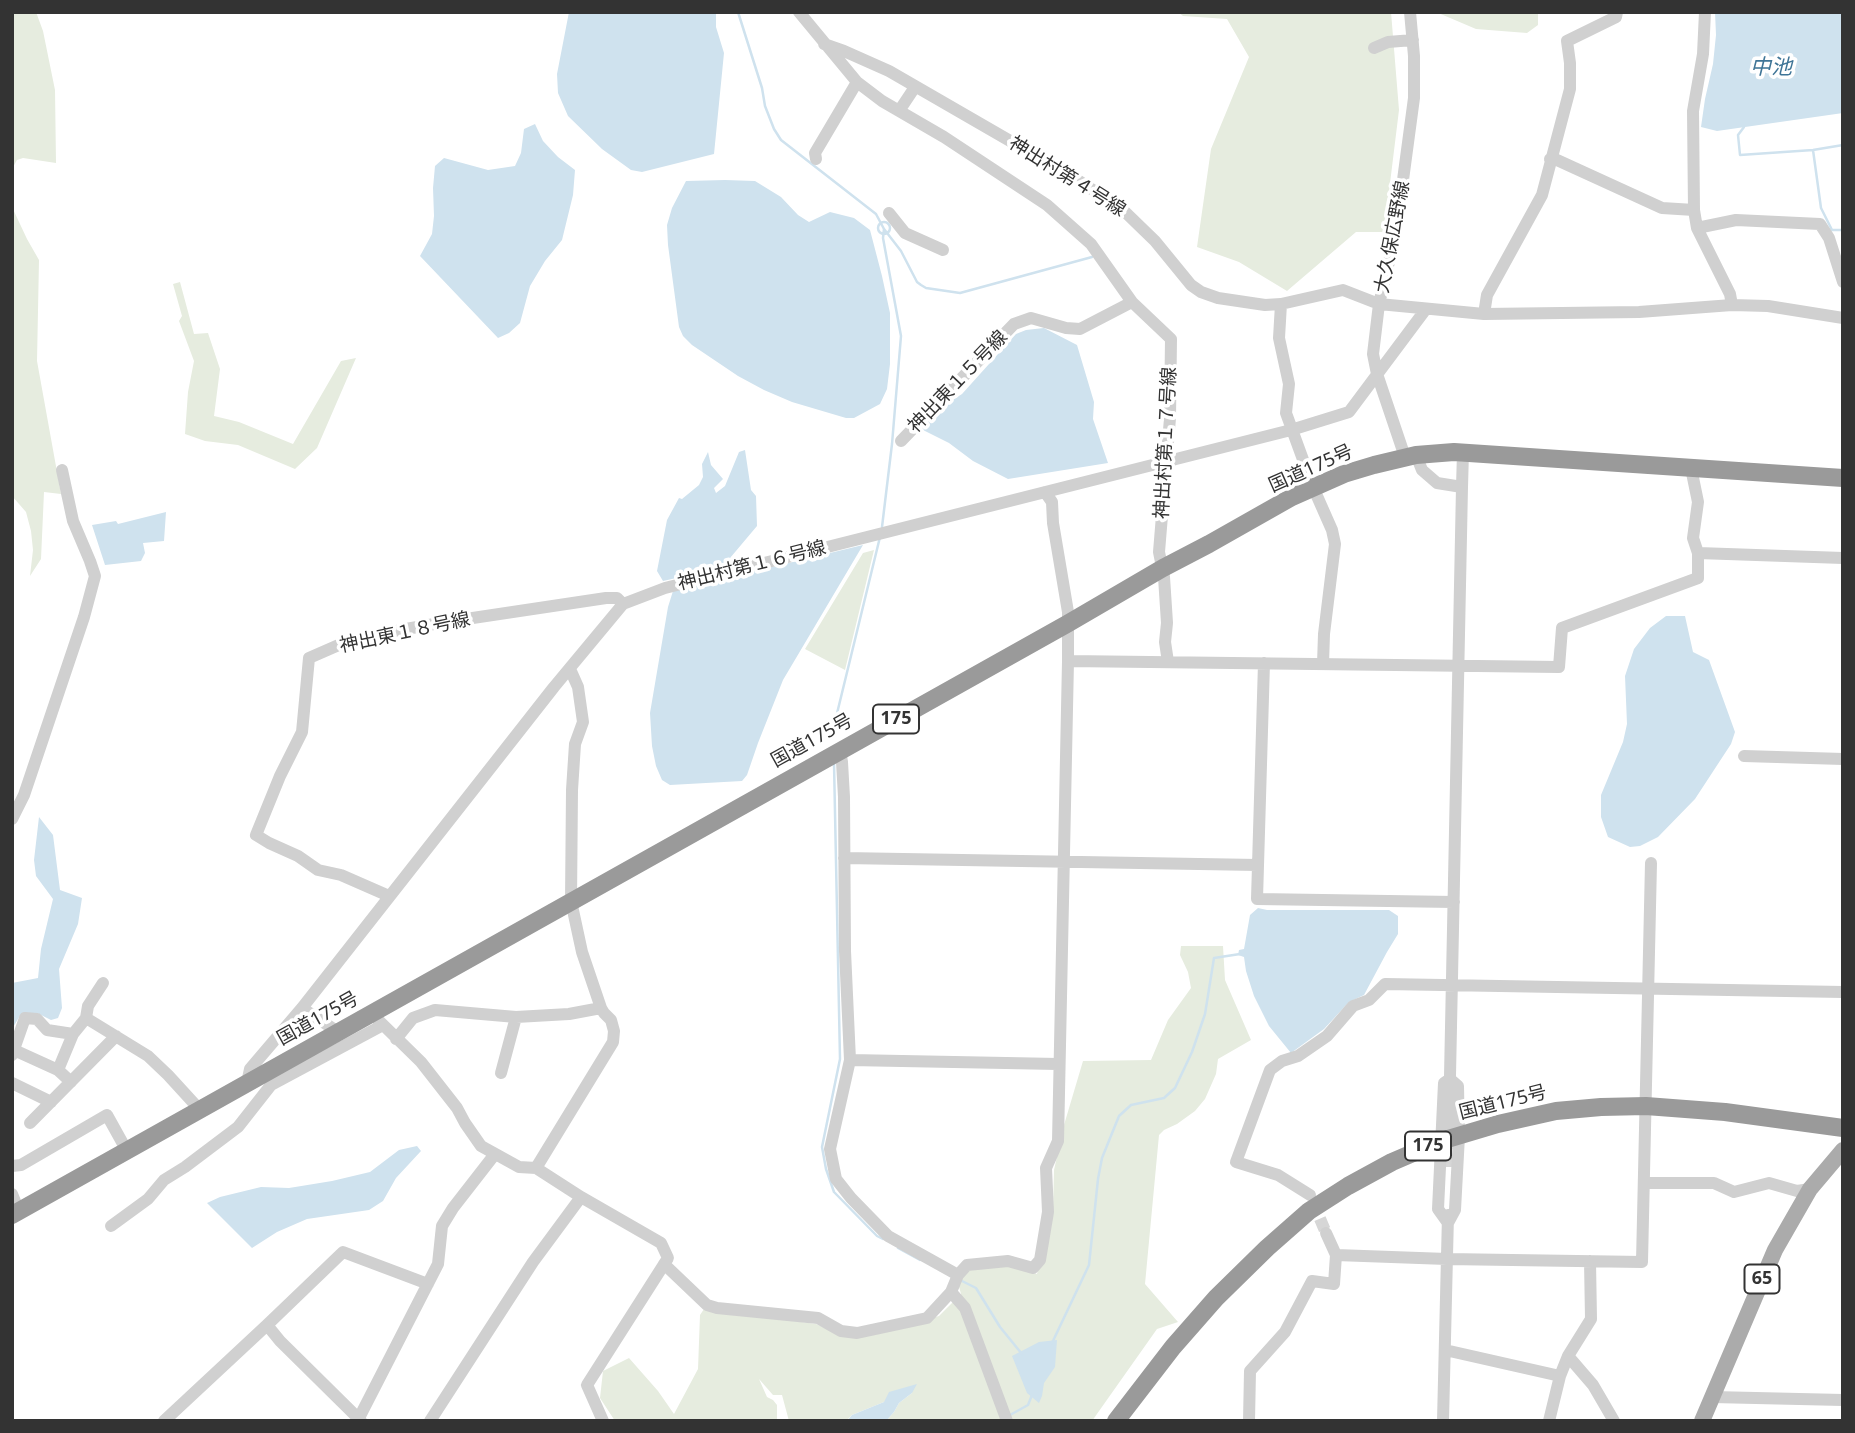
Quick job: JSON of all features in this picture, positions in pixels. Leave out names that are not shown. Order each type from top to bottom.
[{"type":"highway","name":"国道175号","points":[[14,1207],[127,1151],[338,1032],[377,1019],[571,901],[1163,568],[1292,497],[1345,474],[1410,456],[1463,452],[1843,478]]},
{"type":"highway","name":"国道175号","points":[[1116,1421],[1173,1347],[1216,1298],[1309,1211],[1348,1186],[1450,1134],[1556,1111],[1646,1106],[1725,1112],[1843,1128]]},
{"type":"main road","name":"65","points":[[1702,1421],[1775,1250],[1810,1189],[1843,1150]]},
{"type":"street","name":"神出村第１７号線","points":[[799,12],[857,82],[1047,205],[1091,244],[1132,302],[1171,339],[1170,418],[1159,552],[1163,568],[1168,662]]},
{"type":"street","name":"大久保広野線","points":[[1410,12],[1414,98],[1396,232],[1379,304],[1373,355],[1377,374],[1410,456],[1437,483],[1462,487]]},
{"type":"street","points":[[1484,314],[1488,295],[1542,195],[1570,89],[1567,41],[1616,17],[1618,12]]},
{"type":"street","points":[[1705,12],[1703,54],[1693,111],[1694,210],[1697,228],[1730,294],[1732,305]]},
{"type":"street","points":[[1374,48],[1413,40]]},
{"type":"street","name":"神出村第４号線","points":[[824,44],[889,71],[1076,179],[1122,209],[1155,241],[1191,285],[1218,298],[1265,305],[1281,304],[1343,290],[1379,304],[1484,314],[1639,312],[1732,305],[1768,306],[1843,318]]},
{"type":"street","points":[[817,159],[815,153],[857,82]]},
{"type":"street","points":[[899,111],[915,87]]},
{"type":"street","points":[[1550,159],[1662,208],[1694,210]]},
{"type":"street","points":[[889,213],[905,233],[943,250]]},
{"type":"street","points":[[1697,228],[1736,220],[1820,224],[1829,238],[1843,282]]},
{"type":"street","name":"神出東１５号線","points":[[901,441],[1014,324],[1031,318],[1080,329],[1132,302]]},
{"type":"street","points":[[1281,304],[1279,338],[1289,384],[1286,413],[1335,544],[1323,664]]},
{"type":"street","name":"神出村第１６号線","points":[[247,1083],[250,1069],[302,1008],[554,687],[623,604],[665,588],[1291,430],[1349,412],[1426,309]]},
{"type":"street","points":[[1450,1079],[1463,452]]},
{"type":"street","points":[[1068,661],[1559,667],[1562,628],[1698,578],[1698,553],[1693,538],[1698,502],[1691,468]]},
{"type":"street","points":[[12,819],[24,795],[84,617],[95,576],[73,521],[62,470]]},
{"type":"street","points":[[664,1264],[707,1305],[818,1318],[841,1331],[857,1333],[927,1318],[951,1292],[958,1275],[967,1265],[1008,1261],[1033,1268],[1040,1260],[1048,1212],[1046,1168],[1058,1141],[1068,661],[1068,612],[1052,502],[1045,492]]},
{"type":"street","points":[[1698,553],[1843,558]]},
{"type":"street","name":"神出東１８号線","points":[[389,896],[341,875],[318,870],[298,856],[257,835],[280,776],[302,732],[309,658],[341,644],[400,630],[607,598],[617,598],[623,604]]},
{"type":"street","points":[[1264,663],[1257,899],[1454,902]]},
{"type":"street","points":[[536,1168],[613,1042],[614,1031],[611,1020],[601,1008],[582,952],[571,901],[575,744],[583,722],[578,687],[570,669]]},
{"type":"street","points":[[840,750],[844,797],[845,951],[850,1060],[830,1149],[836,1179],[888,1237],[958,1275]]},
{"type":"street","points":[[1744,756],[1843,759]]},
{"type":"street","points":[[844,858],[1258,866]]},
{"type":"street","points":[[1336,1255],[1642,1262],[1651,863]]},
{"type":"street","points":[[58,1070],[73,1034],[86,1018],[88,1006],[103,983]]},
{"type":"street","points":[[1310,1195],[1278,1175],[1236,1162],[1270,1070],[1282,1061],[1298,1056],[1326,1036],[1353,1006],[1369,1000],[1385,985],[1843,992]]},
{"type":"street","points":[[302,1008],[338,1032]]},
{"type":"street","points":[[396,1039],[413,1018],[435,1010],[516,1017],[569,1014],[601,1008]]},
{"type":"street","points":[[501,1073],[516,1017]]},
{"type":"street","points":[[71,1082],[58,1070],[13,1053],[24,1018],[37,1019],[47,1030],[73,1034]]},
{"type":"street","points":[[86,1018],[148,1056],[200,1110]]},
{"type":"street","points":[[110,1226],[148,1199],[164,1180],[186,1167],[238,1127],[271,1085],[377,1019],[421,1062],[457,1108],[481,1146],[519,1167],[536,1168],[661,1243],[668,1258],[587,1385],[603,1421]]},
{"type":"street","points":[[30,1123],[116,1037]]},
{"type":"street","points":[[850,1060],[1058,1064]]},
{"type":"street","points":[[1448,1223],[1455,1210],[1444,1083],[1450,1079]]},
{"type":"street","points":[[1448,1223],[1438,1209],[1458,1086],[1450,1079]]},
{"type":"street","points":[[12,1083],[51,1102]]},
{"type":"street","points":[[12,1166],[20,1165],[107,1115],[127,1151]]},
{"type":"street","points":[[267,1325],[360,1420],[438,1264],[442,1226],[495,1154]]},
{"type":"street","points":[[1443,1421],[1449,1167]]},
{"type":"street","points":[[1644,1183],[1714,1184],[1734,1192],[1769,1183],[1797,1191],[1810,1189]]},
{"type":"street","points":[[430,1421],[533,1262],[581,1197]]},
{"type":"street","points":[[1249,1421],[1250,1371],[1285,1332],[1312,1281],[1334,1284],[1336,1255],[1326,1233]]},
{"type":"street","points":[[164,1421],[343,1252],[428,1284]]},
{"type":"street","points":[[1549,1421],[1567,1356],[1591,1319],[1590,1261]]},
{"type":"street","points":[[951,1292],[965,1308],[1007,1421]]},
{"type":"street","points":[[1445,1350],[1560,1376]]},
{"type":"street","points":[[1567,1356],[1593,1385],[1614,1421]]},
{"type":"street","points":[[1712,1397],[1843,1400]]},
{"type":"shaded area","points":[[12,12],[36,12],[43,31],[55,90],[56,163],[23,158],[17,160],[12,169]]},
{"type":"shaded area","points":[[1178,12],[1391,12],[1399,110],[1384,232],[1356,232],[1287,291],[1239,262],[1197,247],[1211,149],[1249,57],[1227,19],[1183,16]]},
{"type":"shaded area","points":[[1436,12],[1538,12],[1538,25],[1527,33],[1476,29]]},
{"type":"shaded area","points":[[12,207],[39,260],[37,361],[61,494],[44,492],[41,559],[30,576],[33,550],[31,531],[26,512],[12,496]]},
{"type":"shaded area","points":[[180,282],[194,334],[208,333],[220,369],[214,416],[239,422],[293,444],[341,361],[356,358],[317,448],[295,469],[238,445],[205,441],[185,434],[188,392],[194,361],[179,321],[182,316],[173,284]]},
{"type":"shaded area","points":[[874,550],[845,670],[805,649],[863,553]]},
{"type":"shaded area","points":[[1181,946],[1223,946],[1225,980],[1251,1040],[1218,1059],[1216,1074],[1205,1099],[1195,1111],[1159,1135],[1145,1284],[1178,1322],[1157,1329],[1092,1421],[886,1421],[899,1403],[912,1393],[852,1415],[846,1421],[789,1421],[782,1395],[773,1395],[759,1379],[767,1397],[777,1405],[777,1421],[615,1421],[600,1398],[603,1371],[629,1358],[674,1414],[698,1369],[700,1315],[704,1309],[816,1324],[842,1336],[891,1329],[939,1316],[961,1294],[958,1283],[968,1270],[1013,1266],[1037,1274],[1053,1210],[1054,1170],[1083,1061],[1151,1060],[1168,1020],[1191,988],[1188,972],[1180,955]]},
{"type":"water","points":[[569,12],[716,12],[716,27],[724,53],[714,154],[642,172],[631,170],[602,149],[568,116],[558,93],[557,74]]},
{"type":"water","name":"中池","points":[[1715,12],[1843,12],[1843,113],[1717,131],[1701,127],[1713,64]]},
{"type":"water","points":[[535,124],[543,141],[575,170],[573,195],[562,240],[530,286],[520,323],[498,338],[420,256],[432,234],[435,166],[444,158],[488,170],[515,166],[521,153],[524,129]]},
{"type":"water","points":[[686,181],[755,181],[781,197],[798,215],[809,222],[830,212],[854,218],[870,230],[890,313],[890,364],[887,389],[880,404],[854,418],[846,418],[792,402],[738,376],[683,336],[679,327],[667,225],[672,208]]},
{"type":"water","points":[[1044,328],[1077,345],[1094,402],[1093,419],[1108,463],[1008,479],[921,429],[945,405],[962,394],[1016,334]]},
{"type":"water","points":[[745,450],[751,490],[756,496],[757,526],[725,564],[716,569],[663,581],[657,571],[667,520],[679,498],[682,499],[699,485],[703,477],[702,464],[708,452],[711,465],[723,479],[714,488],[716,493],[725,486],[739,452]]},
{"type":"water","points":[[166,512],[164,541],[143,543],[145,553],[141,561],[105,565],[92,525],[116,521],[118,524]]},
{"type":"water","points":[[863,545],[783,680],[747,775],[742,781],[670,785],[662,780],[652,746],[650,713],[673,591]]},
{"type":"water","points":[[1666,616],[1685,616],[1693,652],[1709,660],[1735,732],[1731,744],[1695,799],[1658,837],[1640,846],[1630,847],[1608,837],[1601,817],[1601,795],[1623,742],[1627,724],[1625,676],[1634,649],[1650,628]]},
{"type":"water","points":[[39,817],[53,835],[60,890],[82,898],[78,924],[59,969],[62,1008],[58,1018],[51,1020],[37,1013],[21,1014],[12,1029],[12,983],[38,978],[41,949],[53,899],[36,876],[34,860]]},
{"type":"water","points":[[1258,908],[1389,910],[1398,916],[1398,934],[1364,995],[1349,1002],[1324,1029],[1291,1053],[1269,1026],[1254,996],[1244,957],[1238,955],[1239,950],[1244,949],[1250,915]]},
{"type":"water","points":[[417,1146],[421,1151],[396,1178],[383,1201],[369,1210],[307,1219],[277,1232],[252,1248],[207,1203],[261,1187],[289,1188],[370,1172],[399,1150]]},
{"type":"water","points":[[1057,1340],[1055,1367],[1044,1383],[1039,1403],[1027,1393],[1012,1356],[1039,1342]]},
{"type":"water","points":[[917,1384],[886,1421],[847,1421],[852,1415],[884,1402],[889,1392]]},
{"type":"waterway","points":[[738,12],[765,106],[781,140],[876,214],[884,229],[883,238],[901,336],[882,527]]},
{"type":"waterway","points":[[1744,127],[1738,135],[1740,155],[1843,145]]},
{"type":"waterway","points":[[1813,150],[1821,208],[1832,230],[1843,230]]},
{"type":"waterway","points":[[879,223],[889,223],[890,228],[889,233],[879,233],[879,223]]},
{"type":"waterway","points":[[884,229],[901,251],[917,282],[926,288],[960,293],[1092,257]]},
{"type":"waterway","points":[[831,738],[880,537]]},
{"type":"waterway","points":[[834,763],[840,1059],[822,1147],[834,1192],[883,1239]]},
{"type":"waterway","points":[[1052,1343],[1089,1265],[1102,1158],[1119,1116],[1131,1105],[1164,1098],[1175,1088],[1192,1052],[1205,1014],[1214,958],[1240,954]]},
{"type":"waterway","points":[[898,1248],[920,1260]]},
{"type":"waterway","points":[[960,1280],[976,1288],[1000,1327],[1022,1354]]},
{"type":"waterway","points":[[1010,1415],[1028,1405],[1032,1395]]},
{"type":"tunnel","points":[[1449,1132],[1449,1167]]},
{"type":"tunnel","points":[[1313,1202],[1326,1233]]}]
